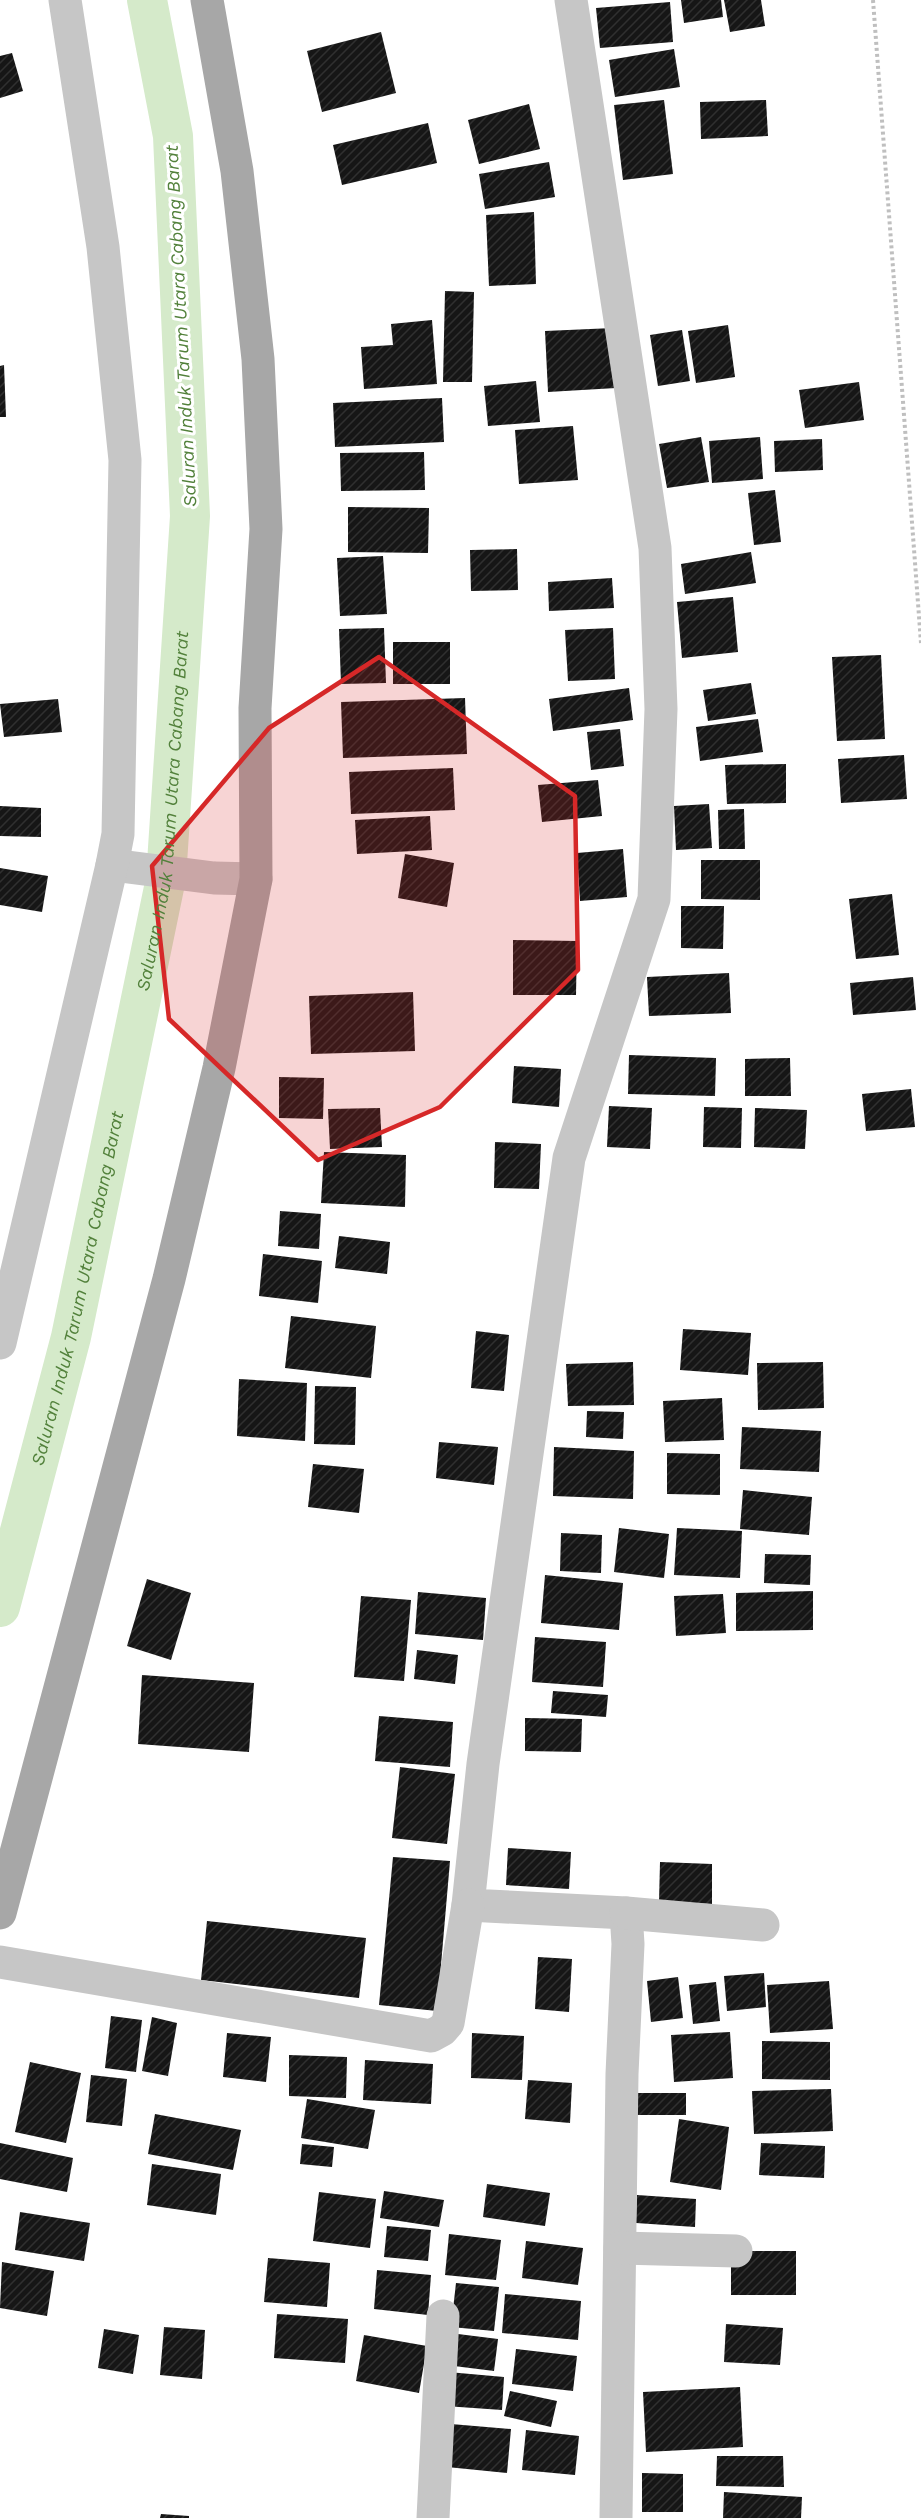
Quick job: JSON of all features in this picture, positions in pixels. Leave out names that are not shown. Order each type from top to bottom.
[{"type":"main road","points":[[0,1913],[169,1279],[219,1068],[256,879],[255,708],[266,529],[258,359],[237,171],[207,0]]},
{"type":"street","points":[[0,1343],[123,866],[118,834],[125,460],[103,248],[65,0]]},
{"type":"street","points":[[0,1962],[431,2036],[442,2030],[448,2023],[468,1905],[483,1764],[568,1158],[654,899],[661,709],[655,548],[572,0]]},
{"type":"street","points":[[123,866],[214,878],[256,879]]},
{"type":"street","points":[[468,1905],[626,1913],[763,1924]]},
{"type":"street","points":[[616,2518],[622,2074],[628,1944],[626,1913]]},
{"type":"street","points":[[620,2248],[736,2252]]},
{"type":"street","points":[[433,2518],[443,2316]]},
{"type":"path","points":[[873,0],[921,643]]},
{"type":"highlighted area","points":[[379,657],[575,796],[578,970],[440,1107],[318,1160],[169,1019],[152,866],[269,728]]},
{"type":"building","points":[[681,0],[721,0],[723,17],[684,23]]},
{"type":"building","points":[[724,0],[761,0],[765,26],[730,32]]},
{"type":"building","points":[[670,2],[673,42],[600,48],[596,8]]},
{"type":"building","points":[[381,32],[396,93],[322,112],[307,51]]},
{"type":"building","points":[[674,49],[680,87],[615,97],[609,60]]},
{"type":"building","points":[[12,53],[23,91],[0,98],[0,56]]},
{"type":"building","points":[[664,100],[673,174],[623,180],[614,105]]},
{"type":"building","points":[[766,100],[768,136],[701,139],[700,102]]},
{"type":"building","points":[[529,104],[540,149],[479,164],[468,120]]},
{"type":"building","points":[[428,123],[437,163],[342,185],[333,145]]},
{"type":"building","points":[[549,162],[555,197],[485,209],[479,174]]},
{"type":"building","points":[[534,212],[536,284],[489,286],[486,215]]},
{"type":"building","points":[[445,291],[474,292],[472,382],[443,382]]},
{"type":"building","points":[[432,320],[437,384],[364,389],[361,347],[393,345],[391,324]]},
{"type":"building","points":[[728,325],[735,377],[696,383],[688,331]]},
{"type":"building","points":[[613,328],[616,388],[548,392],[545,331]]},
{"type":"building","points":[[682,330],[690,381],[658,386],[650,335]]},
{"type":"building","points":[[4,365],[6,417],[0,417],[0,366]]},
{"type":"building","points":[[536,381],[540,422],[488,426],[484,386]]},
{"type":"building","points":[[859,382],[864,420],[805,428],[799,390]]},
{"type":"building","points":[[442,398],[444,442],[335,447],[333,403]]},
{"type":"building","points":[[573,426],[578,480],[519,484],[515,430]]},
{"type":"building","points":[[701,437],[709,482],[667,488],[659,444]]},
{"type":"building","points":[[760,437],[763,479],[712,483],[709,441]]},
{"type":"building","points":[[822,439],[823,470],[775,472],[774,441]]},
{"type":"building","points":[[424,452],[425,490],[341,491],[340,453]]},
{"type":"building","points":[[775,490],[781,542],[754,545],[748,493]]},
{"type":"building","points":[[348,507],[429,508],[428,553],[348,552]]},
{"type":"building","points":[[517,549],[518,590],[471,591],[470,550]]},
{"type":"building","points":[[751,552],[756,583],[685,594],[681,564]]},
{"type":"building","points":[[383,556],[387,614],[340,616],[337,558]]},
{"type":"building","points":[[612,578],[614,608],[549,611],[548,582]]},
{"type":"building","points":[[733,597],[738,652],[682,658],[677,602]]},
{"type":"building","points":[[384,628],[386,683],[341,684],[339,629]]},
{"type":"building","points":[[613,628],[615,679],[568,681],[565,630]]},
{"type":"building","points":[[393,642],[450,642],[450,684],[393,684]]},
{"type":"building","points":[[881,655],[885,739],[837,741],[832,657]]},
{"type":"building","points":[[751,683],[756,714],[708,721],[703,690]]},
{"type":"building","points":[[629,688],[633,720],[553,731],[549,699]]},
{"type":"building","points":[[465,698],[467,754],[343,758],[341,702]]},
{"type":"building","points":[[58,699],[62,732],[4,737],[0,704]]},
{"type":"building","points":[[758,719],[763,752],[700,761],[696,727]]},
{"type":"building","points":[[620,729],[624,766],[591,770],[587,732]]},
{"type":"building","points":[[904,755],[907,799],[841,803],[838,759]]},
{"type":"building","points":[[786,764],[786,803],[727,804],[725,765]]},
{"type":"building","points":[[453,768],[455,810],[351,814],[349,772]]},
{"type":"building","points":[[598,780],[602,816],[542,822],[538,785]]},
{"type":"building","points":[[709,804],[712,848],[676,850],[674,806]]},
{"type":"building","points":[[0,806],[41,808],[41,837],[0,836]]},
{"type":"building","points":[[744,809],[745,849],[719,849],[718,810]]},
{"type":"building","points":[[430,816],[432,850],[357,854],[355,820]]},
{"type":"building","points":[[623,849],[627,897],[580,901],[577,853]]},
{"type":"building","points":[[405,854],[454,863],[447,907],[398,898]]},
{"type":"building","points":[[701,860],[760,860],[760,900],[701,899]]},
{"type":"building","points":[[0,868],[48,876],[42,912],[0,905]]},
{"type":"building","points":[[892,894],[899,955],[856,959],[849,899]]},
{"type":"building","points":[[681,906],[724,906],[723,949],[681,948]]},
{"type":"building","points":[[513,940],[577,941],[576,995],[513,995]]},
{"type":"building","points":[[729,973],[731,1013],[649,1016],[647,977]]},
{"type":"building","points":[[913,977],[916,1010],[853,1015],[850,983]]},
{"type":"building","points":[[413,992],[415,1051],[311,1054],[309,996]]},
{"type":"building","points":[[629,1055],[716,1058],[715,1096],[628,1094]]},
{"type":"building","points":[[790,1058],[791,1096],[745,1096],[745,1059]]},
{"type":"building","points":[[514,1066],[561,1069],[559,1107],[512,1103]]},
{"type":"building","points":[[279,1077],[324,1078],[323,1119],[279,1118]]},
{"type":"building","points":[[911,1089],[915,1127],[866,1131],[862,1094]]},
{"type":"building","points":[[609,1106],[652,1108],[650,1149],[607,1147]]},
{"type":"building","points":[[704,1107],[742,1108],[741,1148],[703,1147]]},
{"type":"building","points":[[380,1108],[382,1147],[330,1149],[328,1109]]},
{"type":"building","points":[[755,1108],[807,1110],[805,1149],[754,1147]]},
{"type":"building","points":[[495,1142],[541,1144],[539,1189],[494,1188]]},
{"type":"building","points":[[324,1152],[406,1155],[405,1207],[321,1203]]},
{"type":"building","points":[[280,1211],[321,1214],[319,1249],[278,1246]]},
{"type":"building","points":[[339,1236],[390,1242],[387,1274],[335,1268]]},
{"type":"building","points":[[263,1254],[322,1261],[318,1303],[259,1296]]},
{"type":"building","points":[[291,1316],[376,1326],[371,1378],[285,1368]]},
{"type":"building","points":[[683,1329],[751,1333],[748,1375],[680,1370]]},
{"type":"building","points":[[476,1331],[509,1335],[504,1391],[471,1388]]},
{"type":"building","points":[[633,1362],[634,1405],[568,1406],[566,1364]]},
{"type":"building","points":[[823,1362],[824,1408],[758,1410],[757,1363]]},
{"type":"building","points":[[239,1379],[307,1383],[305,1441],[237,1436]]},
{"type":"building","points":[[315,1386],[356,1387],[355,1445],[314,1444]]},
{"type":"building","points":[[722,1398],[724,1440],[665,1442],[663,1401]]},
{"type":"building","points":[[587,1411],[624,1412],[623,1439],[586,1437]]},
{"type":"building","points":[[742,1427],[821,1431],[819,1472],[740,1469]]},
{"type":"building","points":[[439,1442],[498,1447],[494,1485],[436,1478]]},
{"type":"building","points":[[554,1447],[634,1451],[633,1499],[553,1496]]},
{"type":"building","points":[[667,1453],[720,1454],[720,1495],[667,1494]]},
{"type":"building","points":[[313,1464],[364,1469],[359,1513],[308,1507]]},
{"type":"building","points":[[743,1490],[812,1497],[809,1535],[740,1529]]},
{"type":"building","points":[[619,1528],[669,1534],[664,1578],[614,1572]]},
{"type":"building","points":[[677,1528],[742,1531],[740,1578],[674,1575]]},
{"type":"building","points":[[561,1533],[602,1535],[601,1573],[560,1571]]},
{"type":"building","points":[[765,1554],[811,1555],[810,1585],[764,1583]]},
{"type":"building","points":[[545,1575],[623,1583],[619,1630],[541,1623]]},
{"type":"building","points":[[147,1579],[191,1593],[171,1660],[127,1646]]},
{"type":"building","points":[[813,1591],[813,1630],[736,1631],[736,1593]]},
{"type":"building","points":[[418,1592],[486,1598],[483,1640],[415,1634]]},
{"type":"building","points":[[723,1594],[726,1633],[676,1636],[674,1596]]},
{"type":"building","points":[[361,1596],[411,1600],[404,1681],[354,1677]]},
{"type":"building","points":[[535,1637],[606,1642],[603,1687],[532,1682]]},
{"type":"building","points":[[417,1650],[458,1655],[455,1684],[414,1679]]},
{"type":"building","points":[[142,1675],[254,1683],[249,1752],[138,1744]]},
{"type":"building","points":[[553,1691],[608,1695],[606,1717],[551,1713]]},
{"type":"building","points":[[379,1716],[453,1722],[450,1767],[375,1761]]},
{"type":"building","points":[[525,1718],[582,1719],[581,1752],[525,1751]]},
{"type":"building","points":[[400,1767],[455,1774],[447,1844],[392,1838]]},
{"type":"building","points":[[508,1848],[571,1852],[569,1889],[506,1885]]},
{"type":"building","points":[[393,1857],[450,1861],[437,2011],[379,2005]]},
{"type":"building","points":[[660,1862],[712,1864],[712,1904],[659,1902]]},
{"type":"building","points":[[207,1921],[366,1938],[359,1998],[201,1980]]},
{"type":"building","points":[[538,1957],[572,1959],[569,2012],[535,2009]]},
{"type":"building","points":[[764,1973],[766,2007],[727,2011],[724,1976]]},
{"type":"building","points":[[678,1977],[683,2018],[651,2022],[647,1981]]},
{"type":"building","points":[[829,1981],[833,2029],[770,2033],[767,1985]]},
{"type":"building","points":[[716,1982],[720,2021],[693,2024],[689,1985]]},
{"type":"building","points":[[111,2016],[142,2020],[136,2072],[105,2068]]},
{"type":"building","points":[[152,2017],[177,2023],[168,2076],[142,2071]]},
{"type":"building","points":[[730,2032],[733,2078],[674,2082],[671,2035]]},
{"type":"building","points":[[227,2033],[271,2037],[266,2082],[223,2077]]},
{"type":"building","points":[[472,2033],[524,2036],[522,2080],[471,2078]]},
{"type":"building","points":[[762,2041],[830,2042],[830,2080],[762,2079]]},
{"type":"building","points":[[289,2055],[347,2057],[346,2098],[289,2096]]},
{"type":"building","points":[[365,2060],[433,2064],[431,2104],[363,2100]]},
{"type":"building","points":[[30,2062],[81,2073],[66,2143],[15,2132]]},
{"type":"building","points":[[91,2075],[127,2079],[122,2126],[86,2122]]},
{"type":"building","points":[[528,2080],[572,2083],[570,2123],[525,2119]]},
{"type":"building","points":[[831,2089],[833,2131],[754,2134],[752,2091]]},
{"type":"building","points":[[636,2093],[686,2093],[686,2115],[637,2115]]},
{"type":"building","points":[[307,2099],[375,2110],[368,2149],[301,2138]]},
{"type":"building","points":[[155,2114],[241,2130],[233,2170],[148,2154]]},
{"type":"building","points":[[679,2119],[729,2127],[721,2190],[670,2182]]},
{"type":"building","points":[[0,2143],[73,2158],[67,2192],[0,2179]]},
{"type":"building","points":[[761,2143],[825,2146],[824,2178],[759,2175]]},
{"type":"building","points":[[302,2144],[334,2147],[332,2167],[300,2164]]},
{"type":"building","points":[[152,2164],[221,2174],[216,2215],[147,2205]]},
{"type":"building","points":[[487,2184],[550,2193],[545,2226],[483,2217]]},
{"type":"building","points":[[384,2191],[444,2200],[439,2227],[380,2218]]},
{"type":"building","points":[[319,2192],[376,2199],[370,2248],[313,2241]]},
{"type":"building","points":[[637,2195],[696,2199],[695,2227],[636,2223]]},
{"type":"building","points":[[20,2212],[90,2223],[84,2261],[15,2250]]},
{"type":"building","points":[[387,2226],[431,2230],[428,2261],[384,2257]]},
{"type":"building","points":[[449,2234],[501,2240],[496,2280],[445,2275]]},
{"type":"building","points":[[526,2241],[583,2248],[578,2285],[522,2278]]},
{"type":"building","points":[[731,2251],[796,2251],[796,2295],[731,2295]]},
{"type":"building","points":[[268,2258],[330,2263],[327,2307],[264,2302]]},
{"type":"building","points":[[2,2262],[54,2271],[47,2316],[0,2308]]},
{"type":"building","points":[[377,2270],[431,2275],[428,2315],[374,2309]]},
{"type":"building","points":[[456,2283],[499,2287],[494,2331],[451,2327]]},
{"type":"building","points":[[505,2294],[581,2301],[578,2340],[502,2333]]},
{"type":"building","points":[[277,2314],[348,2319],[345,2363],[274,2358]]},
{"type":"building","points":[[726,2324],[783,2328],[780,2365],[724,2362]]},
{"type":"building","points":[[164,2327],[205,2330],[202,2379],[160,2375]]},
{"type":"building","points":[[104,2329],[139,2335],[133,2374],[98,2368]]},
{"type":"building","points":[[450,2333],[498,2339],[494,2371],[446,2365]]},
{"type":"building","points":[[364,2335],[427,2346],[419,2393],[356,2381]]},
{"type":"building","points":[[516,2349],[577,2356],[573,2391],[512,2384]]},
{"type":"building","points":[[448,2372],[504,2377],[502,2410],[445,2406]]},
{"type":"building","points":[[740,2387],[743,2447],[646,2452],[643,2392]]},
{"type":"building","points":[[510,2391],[557,2401],[551,2427],[504,2416]]},
{"type":"building","points":[[451,2424],[511,2429],[507,2473],[447,2467]]},
{"type":"building","points":[[526,2430],[579,2436],[575,2475],[522,2470]]},
{"type":"building","points":[[717,2456],[783,2456],[784,2487],[716,2486]]},
{"type":"building","points":[[642,2473],[683,2474],[683,2512],[642,2512]]},
{"type":"building","points":[[724,2492],[802,2497],[801,2518],[723,2518]]},
{"type":"building","points":[[161,2514],[189,2516],[189,2518],[160,2518]]},
{"type":"waterway","name":"Saluran Induk Tarum Utara Cabang Barat","points":[[0,1607],[71,1337],[166,878],[190,516],[173,136],[147,0]]}]
